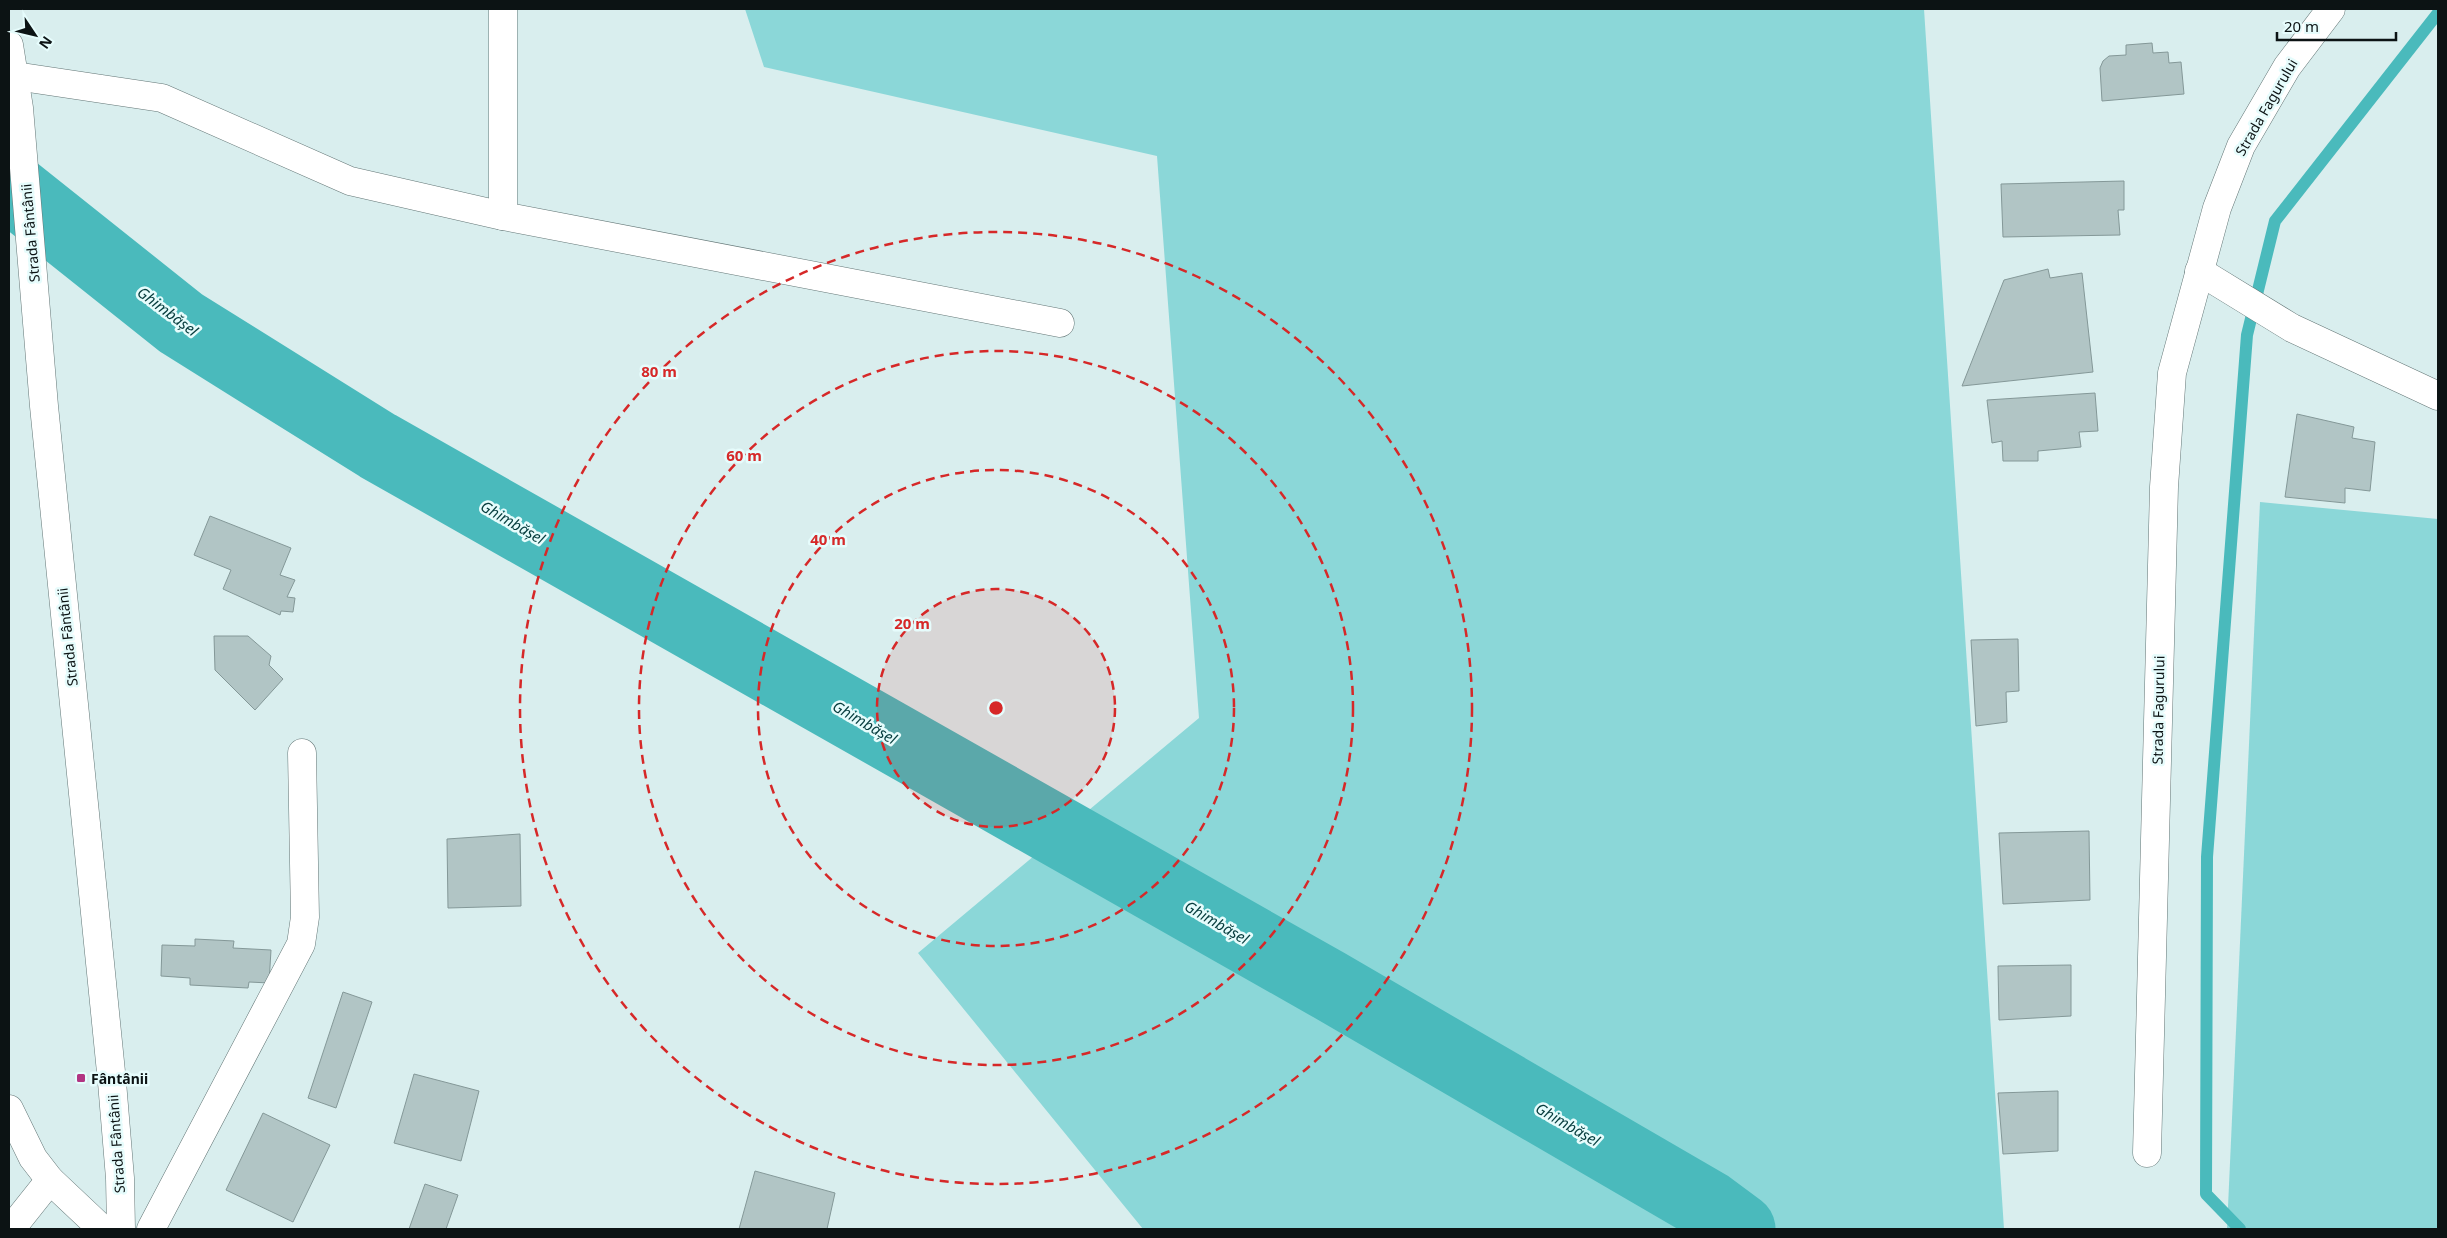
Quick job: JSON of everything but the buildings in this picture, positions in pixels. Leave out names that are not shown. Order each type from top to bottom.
[{"type":"street","points":[[503,9],[503,216]]},
{"type":"street","name":"Strada Fagurului","points":[[2147,1153],[2164,487],[2172,373],[2217,208],[2241,146],[2287,67],[2331,9]]},
{"type":"street","name":"Strada Fântânii","points":[[9,45],[19,108],[44,406],[112,1082],[120,1178],[121,1229]]},
{"type":"street","points":[[15,76],[162,98],[350,181],[503,216],[1060,323]]},
{"type":"street","points":[[2199,271],[2300,332],[2438,396]]},
{"type":"street","points":[[151,1229],[301,944],[304,917],[302,753]]},
{"type":"street","points":[[9,1109],[33,1158],[50,1180],[102,1229]]},
{"type":"street","points":[[11,1229],[50,1180]]},
{"type":"shaded area","points":[[745,9],[1924,9],[2004,1229],[1143,1229],[918,953],[1199,718],[1157,156],[764,67]]},
{"type":"shaded area","points":[[2260,502],[2438,519],[2438,1229],[2227,1229]]},
{"type":"waterway","points":[[2240,1229],[2206,1194],[2207,857],[2247,335],[2275,221],[2438,13]]},
{"type":"waterway","name":"Ghimbășel","points":[[9,186],[181,323],[378,446],[1327,984],[1709,1206],[1740,1229]]},
{"type":"place","name":"Fântânii","points":[[81,1078]]}]
